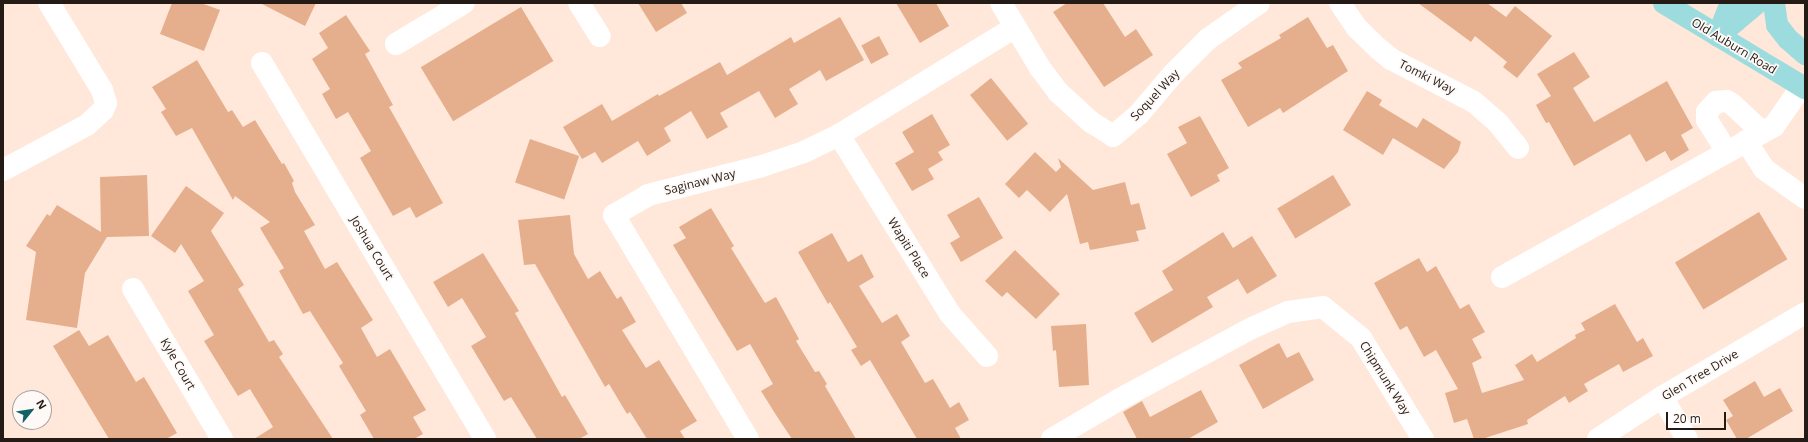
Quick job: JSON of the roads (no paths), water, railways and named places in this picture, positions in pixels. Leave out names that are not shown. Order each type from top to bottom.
[{"type":"main road","name":"Old Auburn Road","points":[[1664,3],[1804,87]]},
{"type":"main road","points":[[1718,36],[1731,3]]},
{"type":"main road","points":[[1718,36],[1758,3]]},
{"type":"main road","points":[[1774,3],[1777,25],[1788,39],[1805,54]]},
{"type":"street","points":[[3,170],[87,125],[103,110],[106,103],[102,90],[49,3]]},
{"type":"street","points":[[396,44],[464,3]]},
{"type":"street","points":[[579,3],[600,36]]},
{"type":"street","name":"Soquel Way","points":[[1001,3],[1058,92],[1080,114],[1113,136],[1139,114],[1173,74],[1208,39],[1259,3]]},
{"type":"street","name":"Tomki Way","points":[[1340,3],[1357,28],[1391,59],[1474,102],[1498,123],[1518,148]]},
{"type":"street","name":"Saginaw Way","points":[[748,439],[614,215],[648,195],[759,167],[804,152],[839,135],[1015,27]]},
{"type":"street","name":"Joshua Court","points":[[262,63],[480,437]]},
{"type":"street","points":[[1502,277],[1774,126],[1804,87]]},
{"type":"street","points":[[1726,152],[1707,120],[1707,112],[1716,102],[1726,101],[1732,104],[1754,136],[1764,169],[1805,198]]},
{"type":"street","name":"Wapiti Place","points":[[839,135],[950,314],[986,356]]},
{"type":"street","name":"Kyle Court","points":[[133,289],[222,439]]},
{"type":"street","name":"Chipmunk Way","points":[[1052,439],[1120,399],[1252,328],[1288,312],[1322,306],[1361,338],[1423,439]]},
{"type":"street","name":"Glen Tree Drive","points":[[1598,439],[1662,397],[1805,313]]},
{"type":"street","points":[[1662,397],[1687,439]]}]
